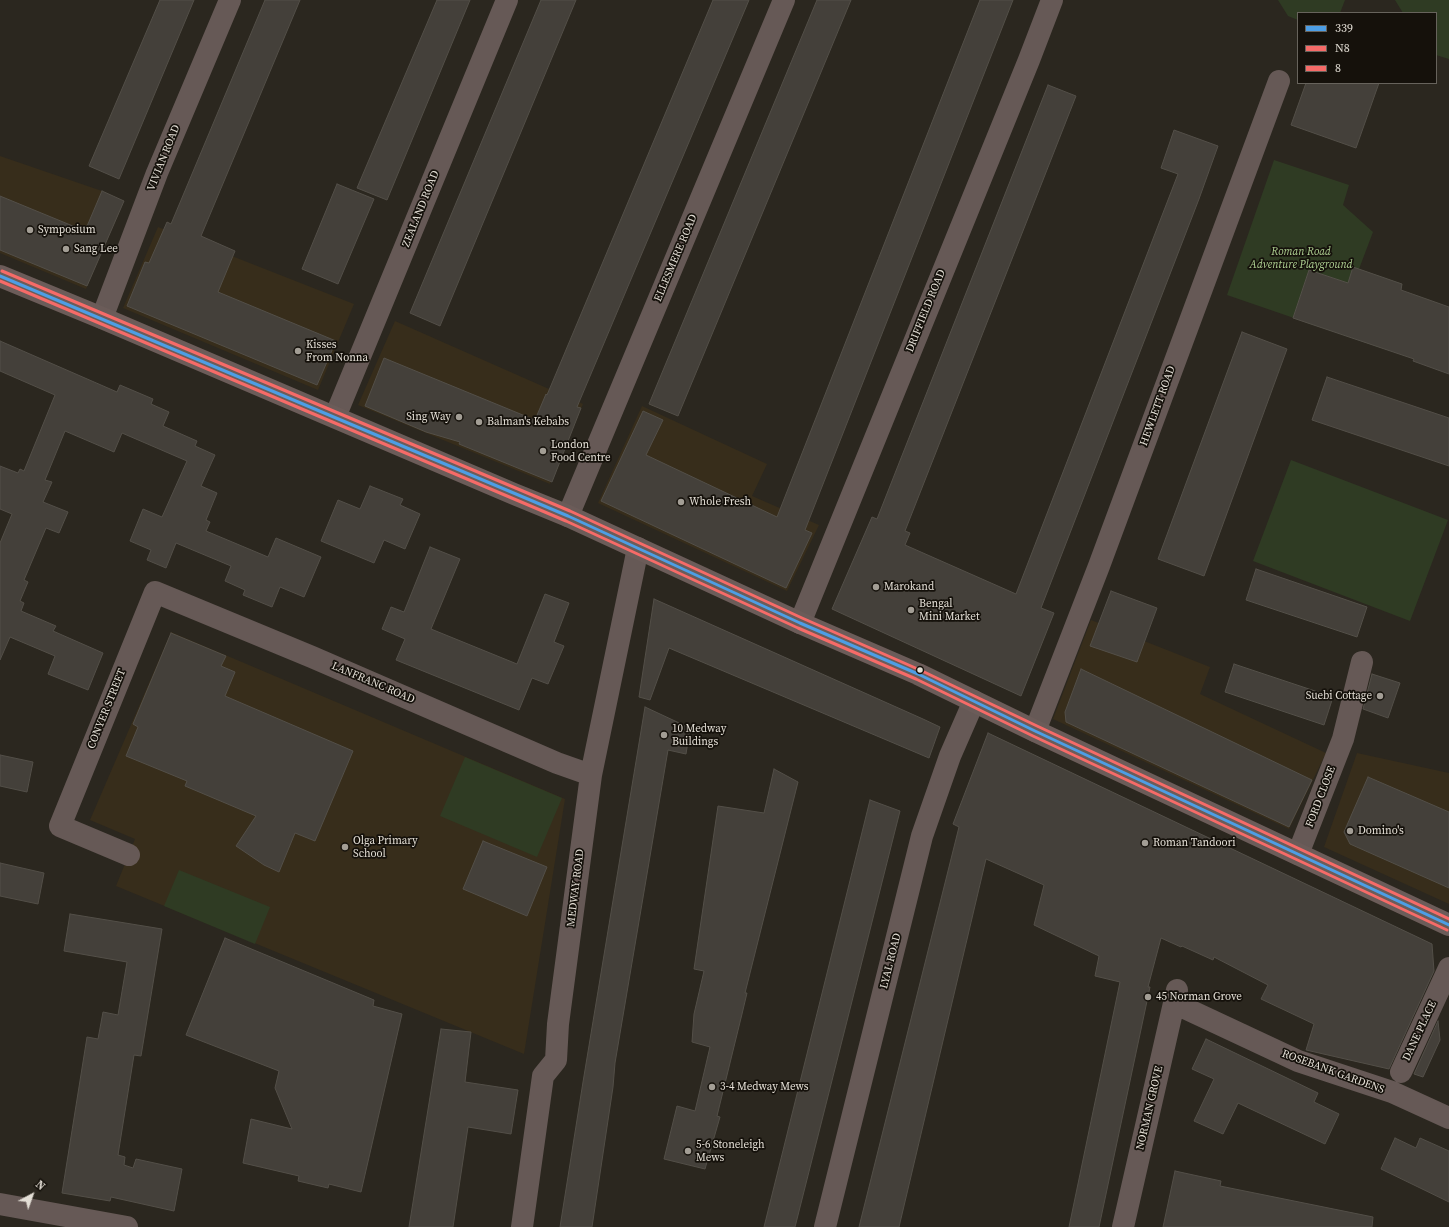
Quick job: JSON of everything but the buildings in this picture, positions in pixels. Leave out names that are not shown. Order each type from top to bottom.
[{"type":"main road","points":[[0,276],[568,516],[918,674],[1035,731],[1449,925]]},
{"type":"street","name":"VIVIAN ROAD","points":[[102,318],[157,173],[230,0]]},
{"type":"street","name":"ZEALAND ROAD","points":[[335,417],[506,0]]},
{"type":"street","name":"ELLESMERE ROAD","points":[[568,516],[784,0]]},
{"type":"street","name":"DRIFFIELD ROAD","points":[[800,622],[1029,60],[1052,0]]},
{"type":"street","name":"HEWLETT ROAD","points":[[1035,731],[1099,566],[1279,81]]},
{"type":"street","name":"MEDWAY ROAD","points":[[522,1227],[543,1076],[556,1060],[558,1024],[591,774],[638,548]]},
{"type":"street","name":"LANFRANC ROAD","points":[[154,592],[312,656],[557,763],[591,774]]},
{"type":"street","name":"CONYER STREET","points":[[129,854],[60,826],[154,592]]},
{"type":"street","name":"FORD CLOSE","points":[[1298,854],[1344,739],[1362,662]]},
{"type":"street","name":"LYAL ROAD","points":[[825,1227],[922,836],[950,756],[974,701]]},
{"type":"street","name":"DANE PLACE","points":[[1401,1072],[1449,968]]},
{"type":"street","name":"ROSEBANK GARDENS","points":[[1176,996],[1298,1062],[1392,1092],[1449,1118]]},
{"type":"street","name":"NORMAN GROVE","points":[[1123,1227],[1176,996]]},
{"type":"street","points":[[0,1204],[127,1227]]},
{"type":"shaded area","points":[[0,156],[102,191],[124,201],[86,289],[0,253]]},
{"type":"shaded area","points":[[158,227],[354,304],[318,390],[123,308]]},
{"type":"shaded area","points":[[395,321],[583,404],[550,484],[358,405]]},
{"type":"shaded area","points":[[642,406],[767,464],[752,496],[819,525],[787,591],[598,503]]},
{"type":"shaded area","points":[[1091,620],[1210,667],[1200,694],[1326,753],[1289,829],[1053,719]]},
{"type":"shaded area","name":"Olga Primary School","points":[[171,632],[565,799],[524,1054],[116,886],[135,839],[90,820]]},
{"type":"shaded area","points":[[1357,753],[1449,773],[1449,904],[1324,847]]},
{"type":"green space","points":[[1278,0],[1345,0],[1340,12],[1297,12],[1297,20],[1288,16]]},
{"type":"green space","points":[[1395,0],[1449,0],[1449,59],[1437,55],[1437,12],[1402,12]]},
{"type":"green space","name":"Roman Road Adventure Playground","points":[[1274,160],[1349,185],[1343,205],[1373,232],[1359,269],[1402,284],[1381,348],[1227,295]]},
{"type":"green space","points":[[1291,460],[1448,520],[1410,621],[1253,561]]},
{"type":"green space","points":[[465,757],[562,798],[537,857],[440,816]]},
{"type":"green space","points":[[179,870],[270,907],[255,944],[164,906]]},
{"type":"transit line","name":"8","points":[[2,271],[570,511],[802,618],[920,670],[1449,919]]},
{"type":"transit line","name":"339","points":[[0,276],[568,516],[800,623],[918,674],[1035,731],[1449,925]]},
{"type":"transit line","name":"N8","points":[[0,281],[566,521],[798,628],[916,679],[1033,736],[1447,930]]},
{"type":"place","name":"Symposium","points":[[30,230]]},
{"type":"place","name":"Sang Lee","points":[[66,249]]},
{"type":"place","name":"Kisses From Nonna","points":[[298,351]]},
{"type":"place","name":"Sing Way","points":[[459,417]]},
{"type":"place","name":"Balman's Kebabs","points":[[479,422]]},
{"type":"place","name":"London Food Centre","points":[[543,451]]},
{"type":"place","name":"Whole Fresh","points":[[681,502]]},
{"type":"place","name":"Marokand","points":[[876,587]]},
{"type":"place","name":"Bengal Mini Market","points":[[911,610]]},
{"type":"place","name":"Suebi Cottage","points":[[1380,696]]},
{"type":"place","name":"10 Medway Buildings","points":[[664,735]]},
{"type":"place","name":"Domino's","points":[[1350,831]]},
{"type":"place","name":"Roman Tandoori","points":[[1145,843]]},
{"type":"place","name":"Olga Primary School","points":[[345,847]]},
{"type":"place","name":"45 Norman Grove","points":[[1148,997]]},
{"type":"place","name":"3-4 Medway Mews","points":[[712,1087]]},
{"type":"place","name":"5-6 Stoneleigh Mews","points":[[688,1151]]}]
